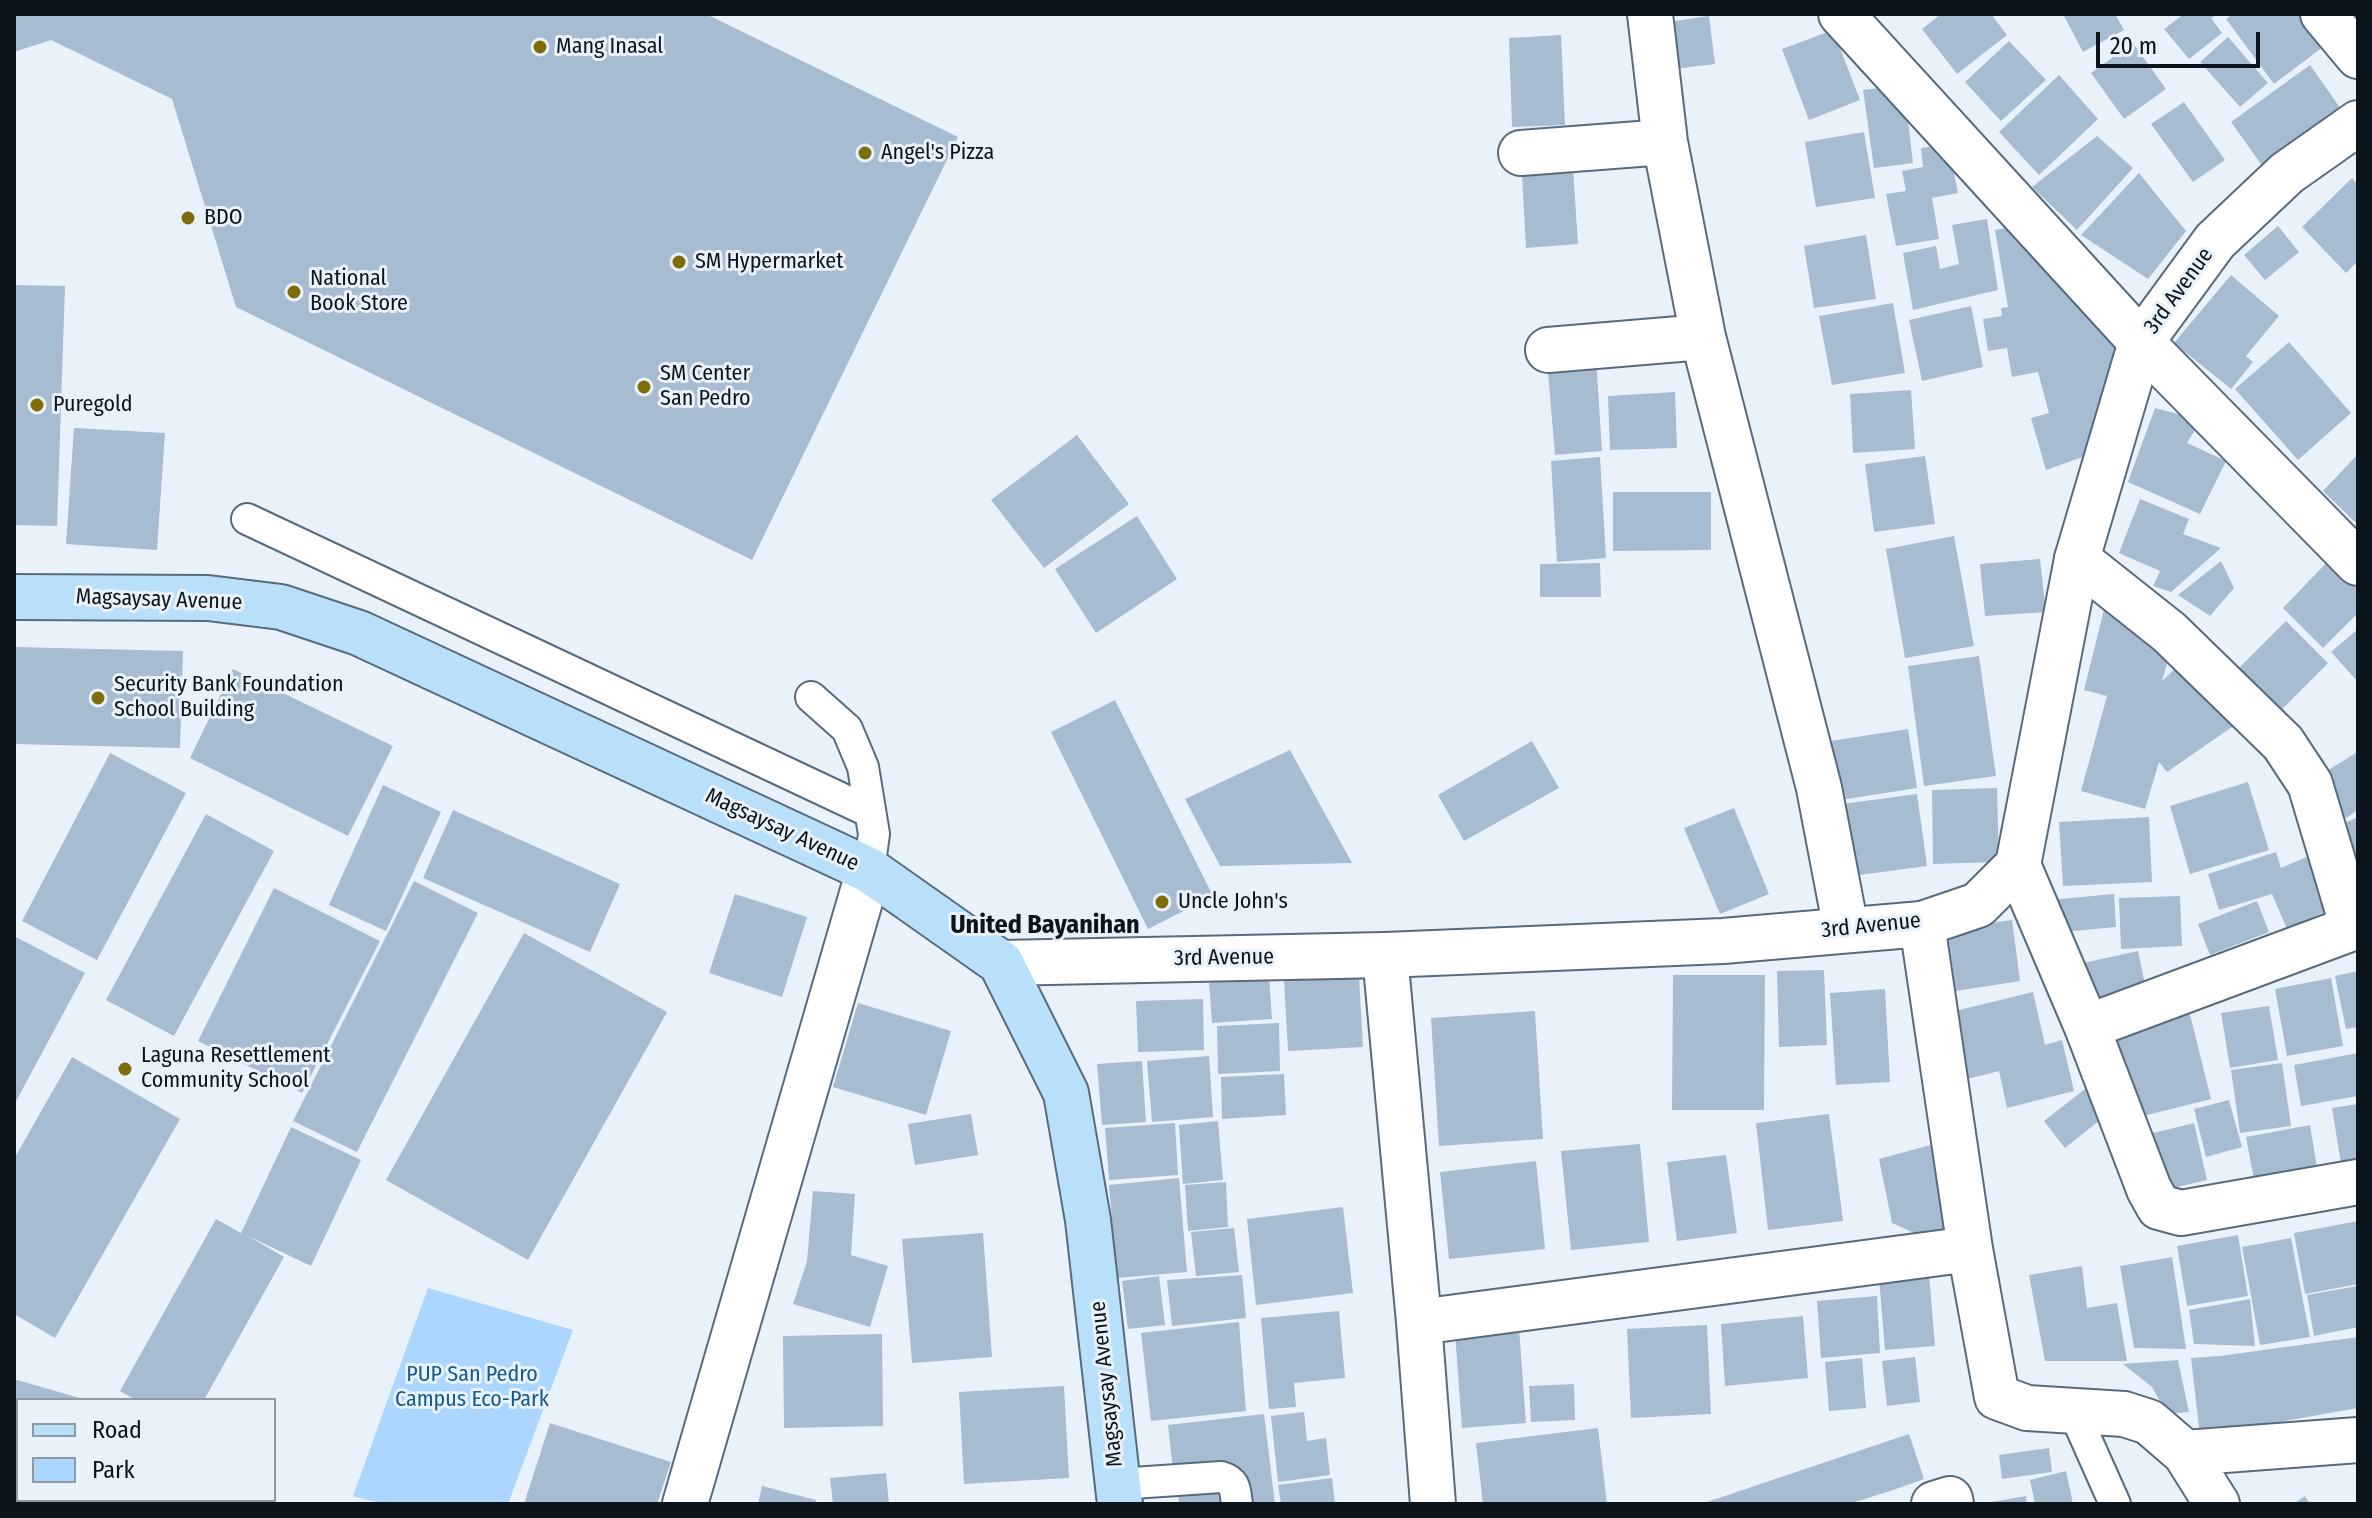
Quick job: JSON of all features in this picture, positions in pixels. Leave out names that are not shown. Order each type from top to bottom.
[{"type":"main road","name":"Magsaysay Avenue","points":[[14,597],[208,598],[281,607],[359,633],[869,870],[1001,963],[1066,1093],[1088,1220],[1119,1494]]},
{"type":"street","points":[[1650,14],[1665,142],[1703,337],[1819,788],[1846,929]]},
{"type":"street","points":[[1841,14],[2141,342],[2358,563]]},
{"type":"street","points":[[2323,14],[2358,56]]},
{"type":"street","name":"3rd Avenue","points":[[1001,963],[1385,955],[1723,941],[1922,924],[1978,905],[2018,865],[2077,559],[2141,342],[2215,241],[2287,173],[2358,123]]},
{"type":"street","points":[[1521,153],[1665,142]]},
{"type":"street","points":[[1548,350],[1703,337]]},
{"type":"street","points":[[2077,559],[2169,632],[2283,743],[2310,784],[2355,927],[2087,1027]]},
{"type":"street","points":[[2018,865],[2159,1207],[2181,1213],[2358,1182]]},
{"type":"street","points":[[685,1504],[869,870]]},
{"type":"street","points":[[1922,924],[1970,1249],[1997,1397],[2027,1408],[2124,1414],[2149,1422],[2185,1453],[2217,1504]]},
{"type":"street","points":[[1385,955],[1433,1504]]},
{"type":"street","points":[[1419,1322],[1970,1249]]},
{"type":"street","points":[[2185,1453],[2358,1440]]},
{"type":"street","points":[[1934,1504],[1950,1499],[1951,1504]]},
{"type":"lane","points":[[247,519],[870,812]]},
{"type":"lane","points":[[811,697],[847,729],[863,767],[874,834],[869,870]]},
{"type":"lane","points":[[2074,1412],[2115,1504]]},
{"type":"lane","points":[[1119,1494],[1221,1477],[1235,1485],[1237,1504]]},
{"type":"green space","name":"PUP San Pedro Campus Eco-Park","points":[[428,1288],[573,1330],[508,1504],[383,1504],[353,1496]]},
{"type":"building","points":[[14,14],[706,14],[958,137],[752,560],[236,307],[172,99],[51,40],[14,52]]},
{"type":"building","points":[[1941,14],[1991,14],[2007,35],[1957,74],[1922,29]]},
{"type":"building","points":[[2063,14],[2115,14],[2124,30],[2083,52]]},
{"type":"building","points":[[2184,14],[2218,14],[2211,18],[2222,33],[2189,59],[2164,29]]},
{"type":"building","points":[[2233,14],[2305,14],[2327,44],[2274,84],[2226,19]]},
{"type":"building","points":[[1709,16],[1715,64],[1674,69],[1668,22]]},
{"type":"building","points":[[1833,30],[1860,100],[1809,120],[1782,49]]},
{"type":"building","points":[[1561,35],[1565,125],[1512,127],[1509,38]]},
{"type":"building","points":[[2228,37],[2268,83],[2240,107],[2200,62]]},
{"type":"building","points":[[2009,41],[2046,80],[2001,121],[1965,82]]},
{"type":"building","points":[[2133,43],[2166,89],[2124,119],[2091,73]]},
{"type":"building","points":[[2310,65],[2341,109],[2263,167],[2231,122]]},
{"type":"building","points":[[2059,75],[2098,119],[2039,175],[1999,132]]},
{"type":"building","points":[[1904,85],[1913,163],[1874,168],[1863,90]]},
{"type":"building","points":[[2184,102],[2225,160],[2193,182],[2151,124]]},
{"type":"building","points":[[1864,132],[1875,198],[1816,207],[1805,142]]},
{"type":"building","points":[[2097,136],[2133,168],[2077,230],[2032,187]]},
{"type":"building","points":[[1948,144],[1958,193],[1932,198],[1939,239],[1896,246],[1886,194],[1906,191],[1902,171],[1923,167],[1921,148]]},
{"type":"building","points":[[1572,153],[1578,244],[1526,248],[1521,157]]},
{"type":"building","points":[[2139,173],[2186,231],[2148,279],[2081,235]]},
{"type":"building","points":[[2352,178],[2358,185],[2358,261],[2346,273],[2302,227]]},
{"type":"building","points":[[1987,219],[1998,290],[1913,310],[1903,253],[1936,246],[1940,269],[1959,264],[1952,225]]},
{"type":"building","points":[[2278,226],[2299,252],[2265,280],[2244,255]]},
{"type":"building","points":[[2012,227],[2053,281],[2134,342],[2102,450],[2046,470],[2031,418],[2049,413],[2038,372],[2012,377],[2007,348],[1988,351],[1983,319],[2002,316],[2001,308],[2008,307],[1995,230]]},
{"type":"building","points":[[1866,235],[1876,299],[1814,308],[1804,246]]},
{"type":"building","points":[[2231,275],[2279,316],[2246,356],[2253,362],[2231,389],[2174,343]]},
{"type":"building","name":"Puregold","points":[[14,285],[65,286],[57,526],[14,525]]},
{"type":"building","points":[[1893,303],[1905,373],[1832,385],[1819,316]]},
{"type":"building","points":[[1971,306],[1983,367],[1922,381],[1909,320]]},
{"type":"building","points":[[2289,342],[2351,413],[2298,460],[2235,389]]},
{"type":"building","points":[[1596,357],[1602,451],[1555,455],[1547,361]]},
{"type":"building","points":[[1911,390],[1915,449],[1853,453],[1850,394]]},
{"type":"building","points":[[1675,392],[1677,448],[1610,450],[1608,396]]},
{"type":"building","points":[[2155,408],[2201,420],[2187,443],[2226,461],[2200,514],[2128,482]]},
{"type":"building","points":[[74,428],[165,433],[157,550],[66,544]]},
{"type":"building","points":[[1077,435],[1129,504],[1044,568],[991,500]]},
{"type":"building","points":[[2358,454],[2358,525],[2323,491]]},
{"type":"building","points":[[1925,456],[1935,524],[1874,532],[1865,464]]},
{"type":"building","points":[[1600,457],[1606,558],[1557,562],[1551,461]]},
{"type":"building","points":[[1613,492],[1711,492],[1711,550],[1613,551]]},
{"type":"building","points":[[2140,499],[2189,519],[2183,534],[2221,548],[2171,592],[2153,586],[2160,571],[2119,553]]},
{"type":"building","points":[[1137,516],[1177,579],[1096,633],[1055,569]]},
{"type":"building","points":[[1954,536],[1974,646],[1905,658],[1886,549]]},
{"type":"building","points":[[2040,559],[2046,612],[1985,616],[1980,564]]},
{"type":"building","points":[[2330,559],[2358,586],[2358,613],[2323,648],[2283,608]]},
{"type":"building","points":[[2221,561],[2234,588],[2210,616],[2178,595]]},
{"type":"building","points":[[1600,563],[1601,597],[1540,597],[1540,564]]},
{"type":"building","points":[[2108,594],[2160,634],[2155,649],[2170,653],[2162,681],[2179,665],[2235,725],[2167,772],[2159,762],[2145,809],[2081,791],[2107,696],[2084,690]]},
{"type":"building","points":[[2286,621],[2328,663],[2272,719],[2229,678]]},
{"type":"building","points":[[2358,629],[2358,682],[2331,652]]},
{"type":"building","name":"Security Bank Foundation School Building","points":[[14,647],[183,651],[180,748],[14,744]]},
{"type":"building","points":[[1979,656],[1996,776],[1924,786],[1908,666]]},
{"type":"building","points":[[233,669],[393,746],[348,836],[190,758]]},
{"type":"building","points":[[1115,700],[1213,896],[1148,929],[1051,732]]},
{"type":"building","points":[[1908,729],[1917,788],[1840,800],[1831,741]]},
{"type":"building","points":[[1532,741],[1559,788],[1464,841],[1438,795]]},
{"type":"building","points":[[1290,750],[1352,863],[1220,866],[1185,799]]},
{"type":"building","points":[[2357,752],[2358,810],[2346,818],[2319,776]]},
{"type":"building","points":[[110,753],[186,793],[97,960],[22,921]]},
{"type":"building","points":[[2248,782],[2269,850],[2190,874],[2170,806]]},
{"type":"building","points":[[383,785],[441,812],[386,931],[329,905]]},
{"type":"building","points":[[1997,788],[1999,862],[1933,864],[1932,790]]},
{"type":"building","points":[[1917,794],[1927,866],[1852,876],[1842,804]]},
{"type":"building","points":[[1734,808],[1769,894],[1720,914],[1684,828]]},
{"type":"building","points":[[453,810],[620,884],[590,952],[423,878]]},
{"type":"building","points":[[206,814],[274,851],[174,1036],[106,1000]]},
{"type":"building","points":[[2149,817],[2152,882],[2063,886],[2059,822]]},
{"type":"building","points":[[2358,817],[2358,892],[2331,829]]},
{"type":"building","points":[[2276,852],[2281,868],[2318,852],[2340,905],[2287,929],[2272,894],[2219,910],[2208,874]]},
{"type":"building","points":[[414,881],[478,913],[357,1152],[293,1121]]},
{"type":"building","points":[[274,888],[380,941],[302,1093],[198,1041]]},
{"type":"building","points":[[735,894],[807,917],[782,997],[709,973]]},
{"type":"building","points":[[2114,894],[2116,927],[2052,933],[2049,900]]},
{"type":"building","points":[[2180,896],[2182,946],[2121,949],[2119,898]]},
{"type":"building","points":[[2257,901],[2269,932],[2210,955],[2198,924]]},
{"type":"building","points":[[2012,920],[2020,981],[1956,991],[1947,929]]},
{"type":"building","points":[[524,933],[667,1012],[528,1260],[386,1180]]},
{"type":"building","points":[[14,936],[85,973],[14,1105]]},
{"type":"building","points":[[2138,951],[2148,999],[2094,1012],[2083,963]]},
{"type":"building","points":[[1824,970],[1827,1045],[1779,1047],[1777,971]]},
{"type":"building","points":[[2358,971],[2358,1027],[2346,1029],[2335,976]]},
{"type":"building","points":[[1673,975],[1765,975],[1764,1110],[1672,1110]]},
{"type":"building","points":[[1269,976],[1272,1019],[1212,1023],[1209,981]]},
{"type":"building","points":[[1359,977],[1363,1047],[1288,1051],[1284,980]]},
{"type":"building","points":[[2331,978],[2343,1046],[2287,1056],[2275,989]]},
{"type":"building","points":[[1885,989],[1890,1082],[1836,1085],[1830,993]]},
{"type":"building","points":[[2033,992],[2045,1045],[2062,1040],[2074,1091],[2007,1108],[1999,1071],[1967,1079],[1951,1012]]},
{"type":"building","points":[[1203,999],[1204,1050],[1138,1052],[1136,1001]]},
{"type":"building","points":[[2187,1002],[2211,1099],[2131,1119],[2108,1022]]},
{"type":"building","points":[[858,1003],[951,1031],[926,1115],[833,1087]]},
{"type":"building","points":[[2269,1006],[2278,1060],[2230,1068],[2221,1013]]},
{"type":"building","points":[[1535,1011],[1543,1139],[1439,1146],[1431,1018]]},
{"type":"building","points":[[1279,1023],[1280,1071],[1218,1074],[1217,1026]]},
{"type":"building","points":[[2358,1053],[2358,1096],[2301,1106],[2294,1065]]},
{"type":"building","points":[[1209,1056],[1213,1117],[1152,1122],[1147,1061]]},
{"type":"building","points":[[72,1057],[180,1119],[55,1338],[14,1314],[14,1159]]},
{"type":"building","points":[[1142,1061],[1146,1122],[1102,1125],[1097,1064]]},
{"type":"building","points":[[2282,1063],[2291,1126],[2240,1133],[2231,1070]]},
{"type":"building","points":[[1284,1074],[1286,1115],[1222,1119],[1221,1077]]},
{"type":"building","points":[[2090,1085],[2110,1112],[2065,1148],[2044,1121]]},
{"type":"building","points":[[2229,1100],[2242,1147],[2206,1157],[2194,1109]]},
{"type":"building","points":[[2358,1104],[2358,1167],[2342,1170],[2332,1108]]},
{"type":"building","points":[[971,1114],[978,1155],[915,1165],[908,1124]]},
{"type":"building","points":[[1829,1114],[1843,1221],[1768,1230],[1756,1123]]},
{"type":"building","points":[[1218,1121],[1223,1180],[1183,1184],[1179,1125]]},
{"type":"building","points":[[1175,1123],[1178,1175],[1109,1180],[1105,1128]]},
{"type":"building","points":[[2194,1123],[2207,1180],[2165,1190],[2153,1133]]},
{"type":"building","points":[[2310,1125],[2318,1174],[2255,1185],[2246,1137]]},
{"type":"building","points":[[291,1127],[361,1160],[311,1266],[248,1236],[284,1257],[205,1398],[132,1398],[120,1391],[216,1219],[241,1233]]},
{"type":"building","points":[[1640,1144],[1649,1242],[1571,1250],[1561,1151]]},
{"type":"building","points":[[1934,1144],[1957,1243],[1934,1242],[1892,1223],[1879,1159]]},
{"type":"building","points":[[1726,1155],[1737,1233],[1677,1241],[1667,1162]]},
{"type":"building","points":[[1536,1161],[1545,1249],[1449,1259],[1440,1172]]},
{"type":"building","points":[[1179,1178],[1187,1272],[1117,1278],[1109,1185]]},
{"type":"building","points":[[1226,1182],[1228,1227],[1188,1231],[1185,1185]]},
{"type":"building","points":[[813,1191],[855,1194],[851,1255],[888,1266],[870,1327],[793,1304],[807,1261]]},
{"type":"building","points":[[1343,1207],[1353,1293],[1256,1305],[1247,1219]]},
{"type":"building","points":[[2358,1221],[2358,1284],[2305,1294],[2294,1233]]},
{"type":"building","points":[[1234,1228],[1239,1272],[1196,1276],[1191,1232]]},
{"type":"building","points":[[983,1233],[992,1357],[912,1363],[902,1239]]},
{"type":"building","points":[[2238,1235],[2248,1296],[2187,1306],[2177,1246]]},
{"type":"building","points":[[2291,1238],[2310,1337],[2260,1345],[2242,1247]]},
{"type":"building","points":[[2172,1257],[2186,1349],[2134,1348],[2120,1266]]},
{"type":"building","points":[[2082,1266],[2087,1308],[2117,1303],[2127,1361],[2045,1361],[2029,1275]]},
{"type":"building","points":[[1929,1273],[1935,1346],[1885,1350],[1879,1278]]},
{"type":"building","points":[[1242,1275],[1246,1318],[1172,1326],[1167,1280]]},
{"type":"building","points":[[1159,1276],[1165,1325],[1128,1329],[1122,1281]]},
{"type":"building","points":[[2358,1286],[2358,1327],[2314,1336],[2307,1295]]},
{"type":"building","points":[[1877,1296],[1880,1353],[1821,1358],[1817,1301]]},
{"type":"building","points":[[2250,1299],[2255,1346],[2194,1344],[2189,1310]]},
{"type":"building","points":[[1339,1311],[1345,1378],[1294,1383],[1296,1407],[1269,1409],[1261,1318]]},
{"type":"building","points":[[1803,1316],[1808,1378],[1725,1386],[1721,1324]]},
{"type":"building","points":[[1239,1322],[1246,1411],[1151,1421],[1141,1333]]},
{"type":"building","points":[[1707,1325],[1711,1414],[1631,1418],[1627,1329]]},
{"type":"building","points":[[1519,1328],[1526,1423],[1462,1428],[1455,1333]]},
{"type":"building","points":[[882,1334],[883,1426],[784,1428],[783,1336]]},
{"type":"building","points":[[2358,1337],[2358,1408],[2200,1436],[2191,1358]]},
{"type":"building","points":[[1915,1357],[1920,1402],[1887,1406],[1882,1361]]},
{"type":"building","points":[[1862,1358],[1866,1408],[1829,1411],[1825,1362]]},
{"type":"building","points":[[2178,1360],[2189,1412],[2167,1414],[2152,1387],[2123,1364]]},
{"type":"building","points":[[14,1379],[80,1398],[16,1398],[14,1467]]},
{"type":"building","points":[[1574,1384],[1575,1420],[1531,1422],[1529,1386]]},
{"type":"building","points":[[1064,1386],[1069,1478],[964,1484],[959,1392]]},
{"type":"building","points":[[1304,1412],[1307,1441],[1326,1438],[1330,1475],[1278,1482],[1271,1416]]},
{"type":"building","points":[[1264,1414],[1275,1504],[1242,1504],[1238,1472],[1174,1480],[1168,1425]]},
{"type":"building","points":[[550,1423],[671,1462],[657,1504],[524,1504]]},
{"type":"building","points":[[1598,1428],[1607,1504],[1483,1504],[1476,1443]]},
{"type":"building","points":[[1909,1434],[1924,1479],[1893,1490],[1849,1504],[1701,1504]]},
{"type":"building","points":[[2049,1448],[2052,1472],[2002,1479],[1999,1455]]},
{"type":"building","points":[[2066,1471],[2073,1504],[2035,1504],[2030,1480]]},
{"type":"building","points":[[886,1473],[889,1504],[833,1504],[830,1478]]},
{"type":"building","points":[[14,1475],[16,1502],[55,1502],[54,1504],[14,1504]]},
{"type":"building","points":[[1332,1478],[1335,1504],[1281,1504],[1278,1485]]},
{"type":"building","points":[[1229,1483],[1230,1504],[1179,1504],[1178,1487]]},
{"type":"building","points":[[762,1486],[816,1500],[815,1504],[758,1504]]},
{"type":"building","points":[[2026,1496],[2027,1504],[1991,1502]]},
{"type":"building","points":[[2305,1496],[2310,1504],[2293,1504]]},
{"type":"building","points":[[66,1502],[106,1503],[65,1504]]},
{"type":"building","points":[[136,1502],[225,1502],[224,1504]]},
{"type":"place","name":"Mang Inasal","points":[[540,47]]},
{"type":"place","name":"Angel's Pizza","points":[[865,153]]},
{"type":"place","name":"BDO","points":[[188,218]]},
{"type":"place","name":"SM Hypermarket","points":[[679,262]]},
{"type":"place","name":"National Book Store","points":[[294,292]]},
{"type":"place","name":"SM Center San Pedro","points":[[644,387]]},
{"type":"place","name":"Puregold","points":[[37,405]]},
{"type":"place","name":"Security Bank Foundation School Building","points":[[98,698]]},
{"type":"place","name":"Uncle John's","points":[[1162,902]]},
{"type":"place","name":"Laguna Resettlement Community School","points":[[125,1069]]},
{"type":"district","name":"United Bayanihan","points":[[1045,926]]}]
